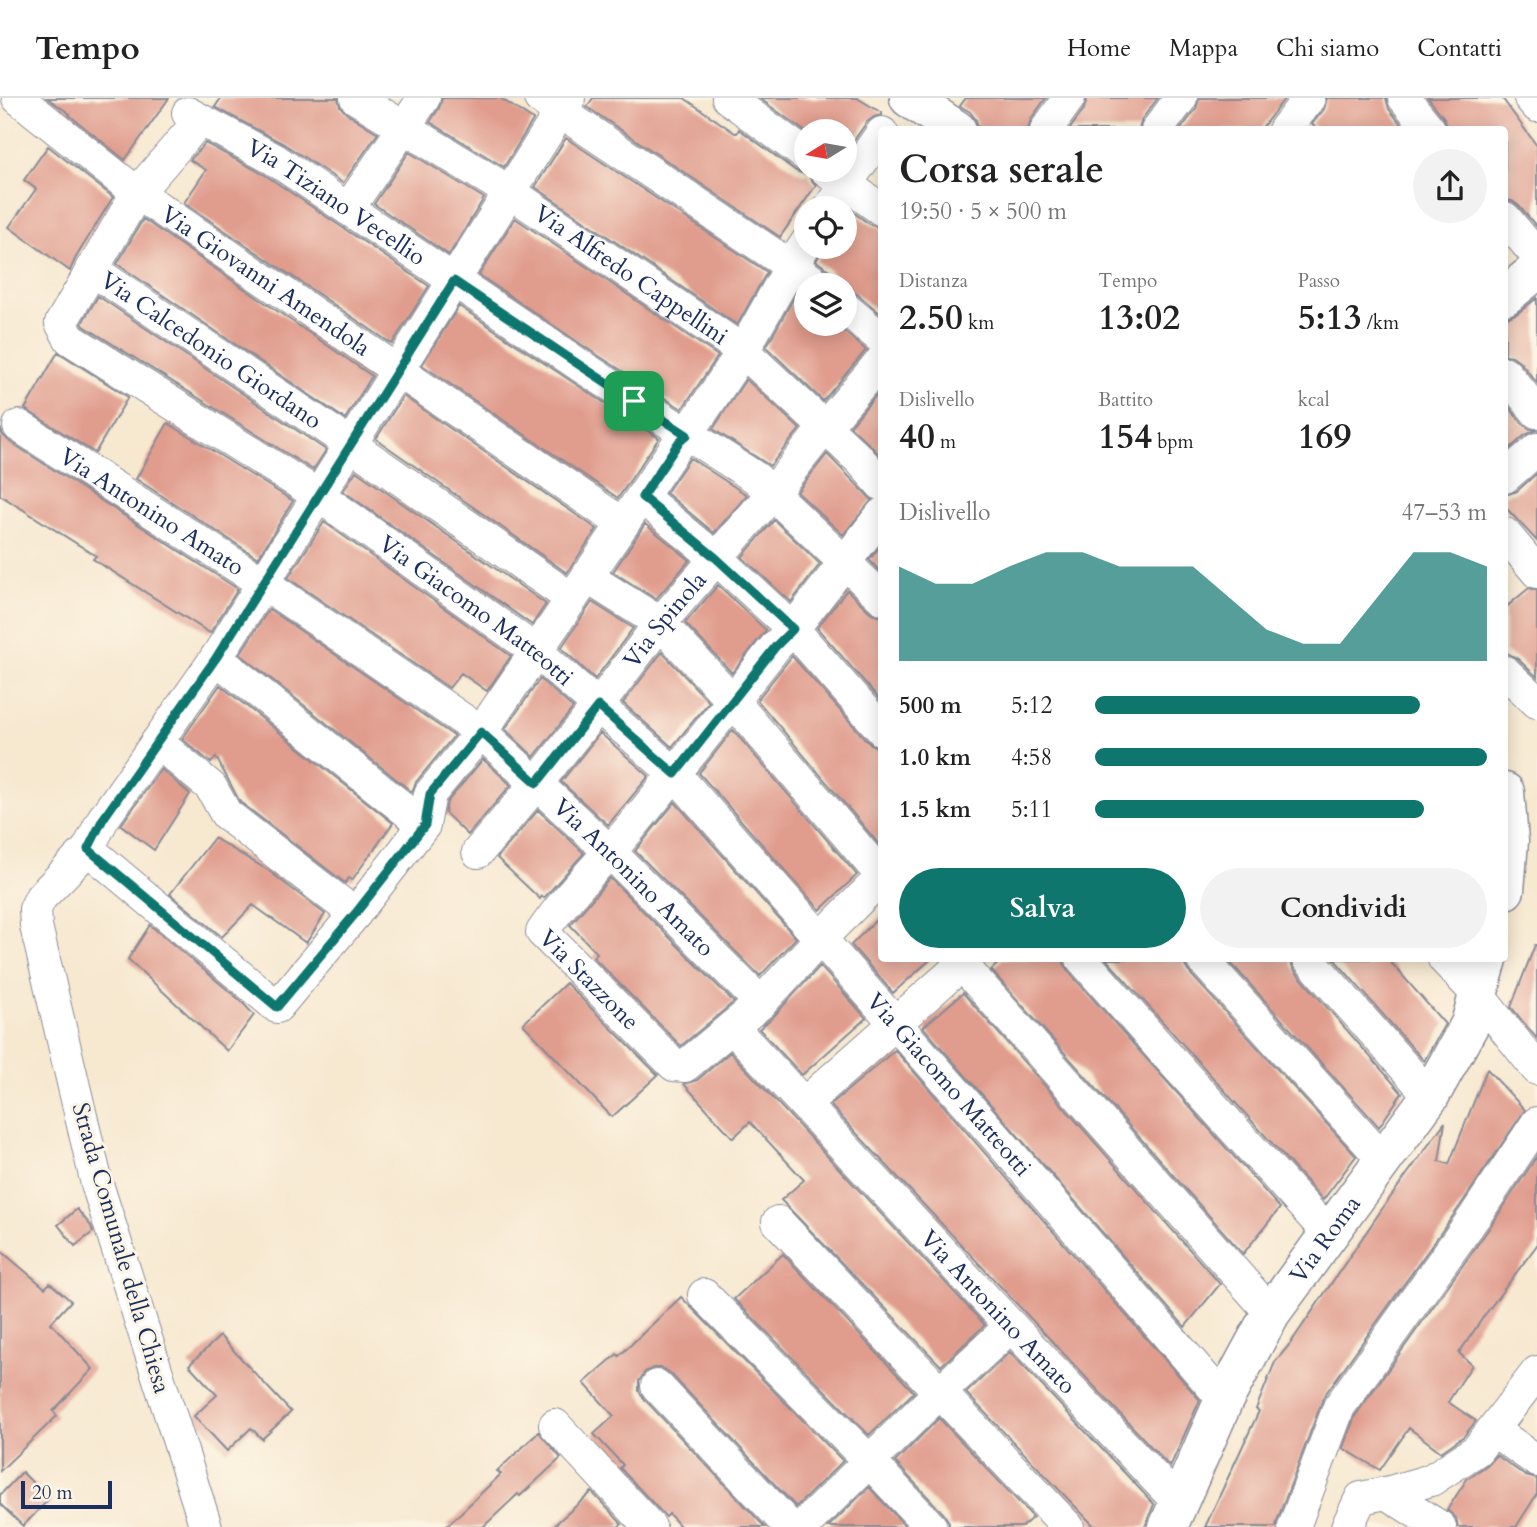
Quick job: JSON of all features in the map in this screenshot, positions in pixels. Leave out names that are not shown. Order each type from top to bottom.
[{"type":"street","name":"Via Giovanni Amendola","points":[[18,98],[137,193],[623,524]]},
{"type":"street","name":"Via Alfredo Cappellini","points":[[356,98],[510,192],[743,351],[860,460],[878,480]]},
{"type":"street","points":[[348,209],[424,98]]},
{"type":"street","points":[[728,98],[794,146]]},
{"type":"street","points":[[1049,126],[1069,98]]},
{"type":"street","points":[[1160,126],[1181,98]]},
{"type":"street","points":[[1404,98],[1427,126]]},
{"type":"street","points":[[1530,98],[1537,106]]},
{"type":"street","points":[[794,251],[557,103],[510,192],[216,658],[103,819],[88,849],[277,1007],[425,825],[430,794],[481,732],[679,442],[687,435],[743,351],[796,259]]},
{"type":"street","points":[[894,126],[932,108]]},
{"type":"street","name":"Via Giacomo Matteotti","points":[[194,116],[137,193],[91,269],[61,323],[70,339],[318,495],[537,650],[675,774],[896,1023],[1224,1401]]},
{"type":"street","name":"Via Tiziano Vecellio","points":[[194,116],[274,159],[581,366],[755,478],[878,594]]},
{"type":"street","points":[[878,137],[833,187],[878,208]]},
{"type":"street","points":[[1508,222],[1537,256]]},
{"type":"street","name":"Via Calcedonio Giordano","points":[[91,269],[350,444],[579,588],[660,623],[733,701],[878,872]]},
{"type":"street","points":[[1508,294],[1537,270]]},
{"type":"street","points":[[857,318],[878,336]]},
{"type":"street","name":"Via Spinola","points":[[478,852],[537,783],[660,623],[772,494],[878,365]]},
{"type":"street","points":[[1508,377],[1537,412]]},
{"type":"street","name":"Via Antonino Amato","points":[[19,426],[262,583],[481,732],[610,852],[761,1003]]},
{"type":"street","points":[[1508,474],[1537,449]]},
{"type":"street","points":[[642,497],[716,558],[793,629],[878,725]]},
{"type":"street","name":"Via Stazzone","points":[[729,1030],[685,1066],[674,1065],[542,932],[559,908],[675,774],[878,519]]},
{"type":"street","points":[[1508,538],[1537,572]]},
{"type":"street","points":[[216,658],[425,825]]},
{"type":"street","points":[[1508,675],[1537,702]]},
{"type":"street","points":[[157,742],[211,788],[226,814],[355,914]]},
{"type":"street","points":[[1508,829],[1508,853]]},
{"type":"street","name":"Strada Comunale della Chiesa","points":[[88,849],[41,897],[34,909],[36,926],[97,1184],[206,1527]]},
{"type":"street","points":[[729,1030],[761,1003],[878,881]]},
{"type":"street","points":[[804,1104],[961,962]]},
{"type":"street","points":[[963,962],[1271,1313]]},
{"type":"street","points":[[1085,962],[1329,1234]]},
{"type":"street","points":[[1205,962],[1384,1159]]},
{"type":"street","points":[[1312,962],[1430,1096]]},
{"type":"street","points":[[1447,962],[1479,996],[1537,1069]]},
{"type":"street","name":"Via Roma","points":[[1174,1515],[1224,1401],[1271,1313],[1430,1096],[1470,1024],[1487,962]]},
{"type":"street","name":"Via Antonino Amato","points":[[729,1030],[804,1104],[1011,1326],[1174,1515]]},
{"type":"street","points":[[1294,1527],[1339,1407],[1475,1216],[1537,1123]]},
{"type":"street","points":[[778,1222],[1068,1527]]},
{"type":"street","points":[[704,1294],[931,1527]]},
{"type":"street","points":[[802,1527],[1011,1326]]},
{"type":"street","points":[[1346,1527],[1373,1496],[1431,1480],[1477,1450],[1537,1372]]},
{"type":"street","points":[[657,1386],[790,1527]]},
{"type":"street","points":[[555,1425],[650,1527]]},
{"type":"street","points":[[1493,1430],[1537,1461]]},
{"type":"street","points":[[1373,1496],[1440,1527]]},
{"type":"building","points":[[47,98],[169,98],[125,160]]},
{"type":"building","points":[[221,98],[338,98],[346,113],[378,133],[343,183],[284,144],[215,107]]},
{"type":"building","points":[[442,98],[500,98],[533,120],[504,167],[430,122]]},
{"type":"building","points":[[593,98],[684,98],[735,133],[739,129],[794,170],[794,182],[813,182],[816,185],[808,196],[794,196],[794,217],[780,237],[587,107]]},
{"type":"building","points":[[759,98],[857,98],[882,113],[867,122],[858,135],[858,119],[794,119],[794,124]]},
{"type":"building","points":[[966,98],[1046,98],[1029,126],[978,126],[970,112],[960,106]]},
{"type":"building","points":[[1087,98],[1158,98],[1142,119],[1140,126],[1072,126],[1084,109]]},
{"type":"building","points":[[1199,98],[1285,98],[1263,126],[1183,126],[1196,109]]},
{"type":"building","points":[[1327,98],[1386,98],[1389,109],[1403,126],[1314,126],[1312,124],[1324,109]]},
{"type":"building","points":[[1428,98],[1502,98],[1537,146],[1537,227],[1519,206],[1508,200],[1508,126],[1447,126],[1444,118]]},
{"type":"building","points":[[566,138],[767,272],[737,325],[535,187]]},
{"type":"building","points":[[205,143],[265,175],[429,286],[392,344],[184,203],[206,170],[190,160]]},
{"type":"building","points":[[48,146],[113,197],[70,271],[9,227],[36,189],[24,180]]},
{"type":"building","points":[[409,152],[484,198],[449,255],[374,204]]},
{"type":"building","points":[[857,215],[878,227],[878,312],[857,294],[857,273],[832,273],[816,261],[857,259]]},
{"type":"building","points":[[515,218],[718,356],[682,409],[479,275]]},
{"type":"building","points":[[143,219],[372,376],[345,419],[117,264]]},
{"type":"building","points":[[98,296],[326,450],[313,470],[84,326],[82,323]]},
{"type":"building","points":[[794,297],[794,336],[849,336],[866,350],[823,401],[766,347]]},
{"type":"building","points":[[1537,298],[1537,383],[1519,361],[1508,355],[1508,317],[1518,313]]},
{"type":"building","points":[[459,306],[659,438],[618,498],[422,365]]},
{"type":"building","points":[[58,352],[128,397],[95,453],[25,409]]},
{"type":"building","points":[[746,379],[800,429],[770,466],[713,429]]},
{"type":"building","points":[[878,393],[878,453],[850,426]]},
{"type":"building","points":[[403,396],[597,529],[567,573],[376,439]]},
{"type":"building","points":[[1508,406],[1523,424],[1537,430],[1525,435],[1508,450]]},
{"type":"building","points":[[168,423],[293,501],[258,558],[136,479]]},
{"type":"building","points":[[0,428],[9,441],[238,589],[210,633],[93,559],[96,556],[0,495]]},
{"type":"building","points":[[827,454],[872,500],[843,535],[797,492]]},
{"type":"building","points":[[690,458],[747,495],[714,533],[666,493]]},
{"type":"building","points":[[356,471],[546,604],[532,625],[343,491]]},
{"type":"building","points":[[1537,473],[1537,541],[1508,510],[1508,494],[1517,491]]},
{"type":"building","points":[[774,520],[820,564],[791,602],[742,557]]},
{"type":"building","points":[[324,522],[511,656],[487,691],[461,673],[449,688],[288,578]]},
{"type":"building","points":[[645,524],[690,560],[656,599],[613,572]]},
{"type":"building","points":[[878,549],[878,569],[869,560]]},
{"type":"building","points":[[718,585],[766,630],[732,673],[685,623]]},
{"type":"building","points":[[1529,588],[1537,590],[1537,677],[1508,654],[1508,606]]},
{"type":"building","points":[[847,590],[878,616],[878,697],[817,628]]},
{"type":"building","points":[[592,602],[633,628],[595,679],[561,648]]},
{"type":"building","points":[[269,609],[454,736],[416,782],[412,792],[240,654]]},
{"type":"building","points":[[662,652],[709,702],[672,747],[623,703]]},
{"type":"building","points":[[792,656],[868,742],[878,747],[878,843],[757,700]]},
{"type":"building","points":[[540,679],[573,708],[534,757],[505,729]]},
{"type":"building","points":[[220,685],[393,823],[352,880],[349,878],[345,883],[240,802],[216,757],[211,763],[182,739]]},
{"type":"building","points":[[733,730],[857,875],[820,910],[699,773]]},
{"type":"building","points":[[600,733],[649,776],[608,825],[561,782]]},
{"type":"building","points":[[483,759],[511,785],[468,835],[445,813],[447,802]]},
{"type":"building","points":[[161,769],[190,794],[154,850],[121,825]]},
{"type":"building","points":[[675,802],[796,938],[760,976],[635,851]]},
{"type":"building","points":[[538,810],[584,853],[544,898],[542,896],[540,899],[497,858]]},
{"type":"building","points":[[214,838],[269,871],[325,914],[306,943],[253,905],[222,937],[170,894]]},
{"type":"building","points":[[610,878],[734,1002],[681,1046],[593,957],[597,953],[570,925]]},
{"type":"building","points":[[878,918],[878,962],[928,962],[893,993],[851,945]]},
{"type":"building","points":[[150,925],[254,1015],[227,1051],[128,959]]},
{"type":"building","points":[[1537,945],[1537,1039],[1511,1007]]},
{"type":"building","points":[[1000,962],[1064,962],[1068,971],[1280,1208],[1243,1254],[991,970]]},
{"type":"building","points":[[1109,962],[1184,962],[1188,971],[1356,1156],[1323,1200]]},
{"type":"building","points":[[1230,962],[1291,962],[1295,971],[1402,1093],[1379,1127]]},
{"type":"building","points":[[1337,962],[1391,962],[1445,1024],[1424,1061]]},
{"type":"building","points":[[820,966],[866,1018],[802,1075],[759,1029]]},
{"type":"building","points":[[566,983],[658,1075],[612,1117],[523,1024]]},
{"type":"building","points":[[963,993],[1220,1284],[1185,1327],[923,1027]]},
{"type":"building","points":[[895,1050],[1200,1400],[1170,1467],[830,1105]]},
{"type":"building","points":[[730,1052],[985,1325],[941,1366],[781,1200],[804,1180],[750,1122],[733,1138],[684,1084],[697,1080]]},
{"type":"building","points":[[1487,1069],[1525,1110],[1324,1396],[1276,1527],[1205,1527],[1259,1411],[1256,1409],[1275,1362],[1445,1122],[1439,1161],[1449,1164]]},
{"type":"building","points":[[1537,1156],[1537,1245],[1459,1353],[1472,1365],[1448,1402],[1476,1421],[1464,1436],[1441,1452],[1409,1428],[1380,1470],[1343,1448],[1355,1416],[1490,1227]]},
{"type":"building","points":[[77,1209],[93,1232],[75,1246],[58,1225]]},
{"type":"building","points":[[0,1250],[45,1288],[50,1283],[71,1301],[51,1323],[93,1369],[53,1411],[57,1416],[0,1471]]},
{"type":"building","points":[[783,1254],[914,1392],[869,1435],[734,1299]]},
{"type":"building","points":[[681,1297],[843,1461],[796,1507],[670,1373],[662,1368],[645,1372],[639,1381],[639,1391],[644,1399],[765,1527],[681,1527],[669,1514],[666,1517],[620,1468],[623,1465],[594,1434],[614,1416],[584,1383],[617,1354],[619,1356]]},
{"type":"building","points":[[220,1336],[291,1412],[262,1439],[251,1428],[227,1451],[194,1416],[217,1395],[189,1365]]},
{"type":"building","points":[[1010,1352],[1154,1504],[1145,1527],[1095,1527],[966,1393]]},
{"type":"building","points":[[939,1418],[1033,1517],[1022,1527],[949,1527],[944,1514],[895,1462]]},
{"type":"building","points":[[539,1432],[561,1458],[483,1527],[446,1527],[501,1474],[497,1471]]},
{"type":"building","points":[[1496,1455],[1526,1476],[1537,1479],[1537,1494],[1516,1527],[1458,1527],[1456,1518],[1447,1510],[1467,1479]]},
{"type":"building","points":[[22,1472],[49,1499],[23,1526],[0,1504],[0,1495]]},
{"type":"building","points":[[869,1487],[906,1527],[828,1527]]},
{"type":"building","points":[[592,1492],[622,1524],[618,1527],[552,1527]]},
{"type":"route","points":[[454,281],[634,401],[687,435],[679,442],[642,497],[716,558],[793,629],[776,646],[675,774],[598,706],[537,783],[481,732],[430,794],[425,825],[277,1007],[88,849],[103,819],[216,658],[454,281]]}]
